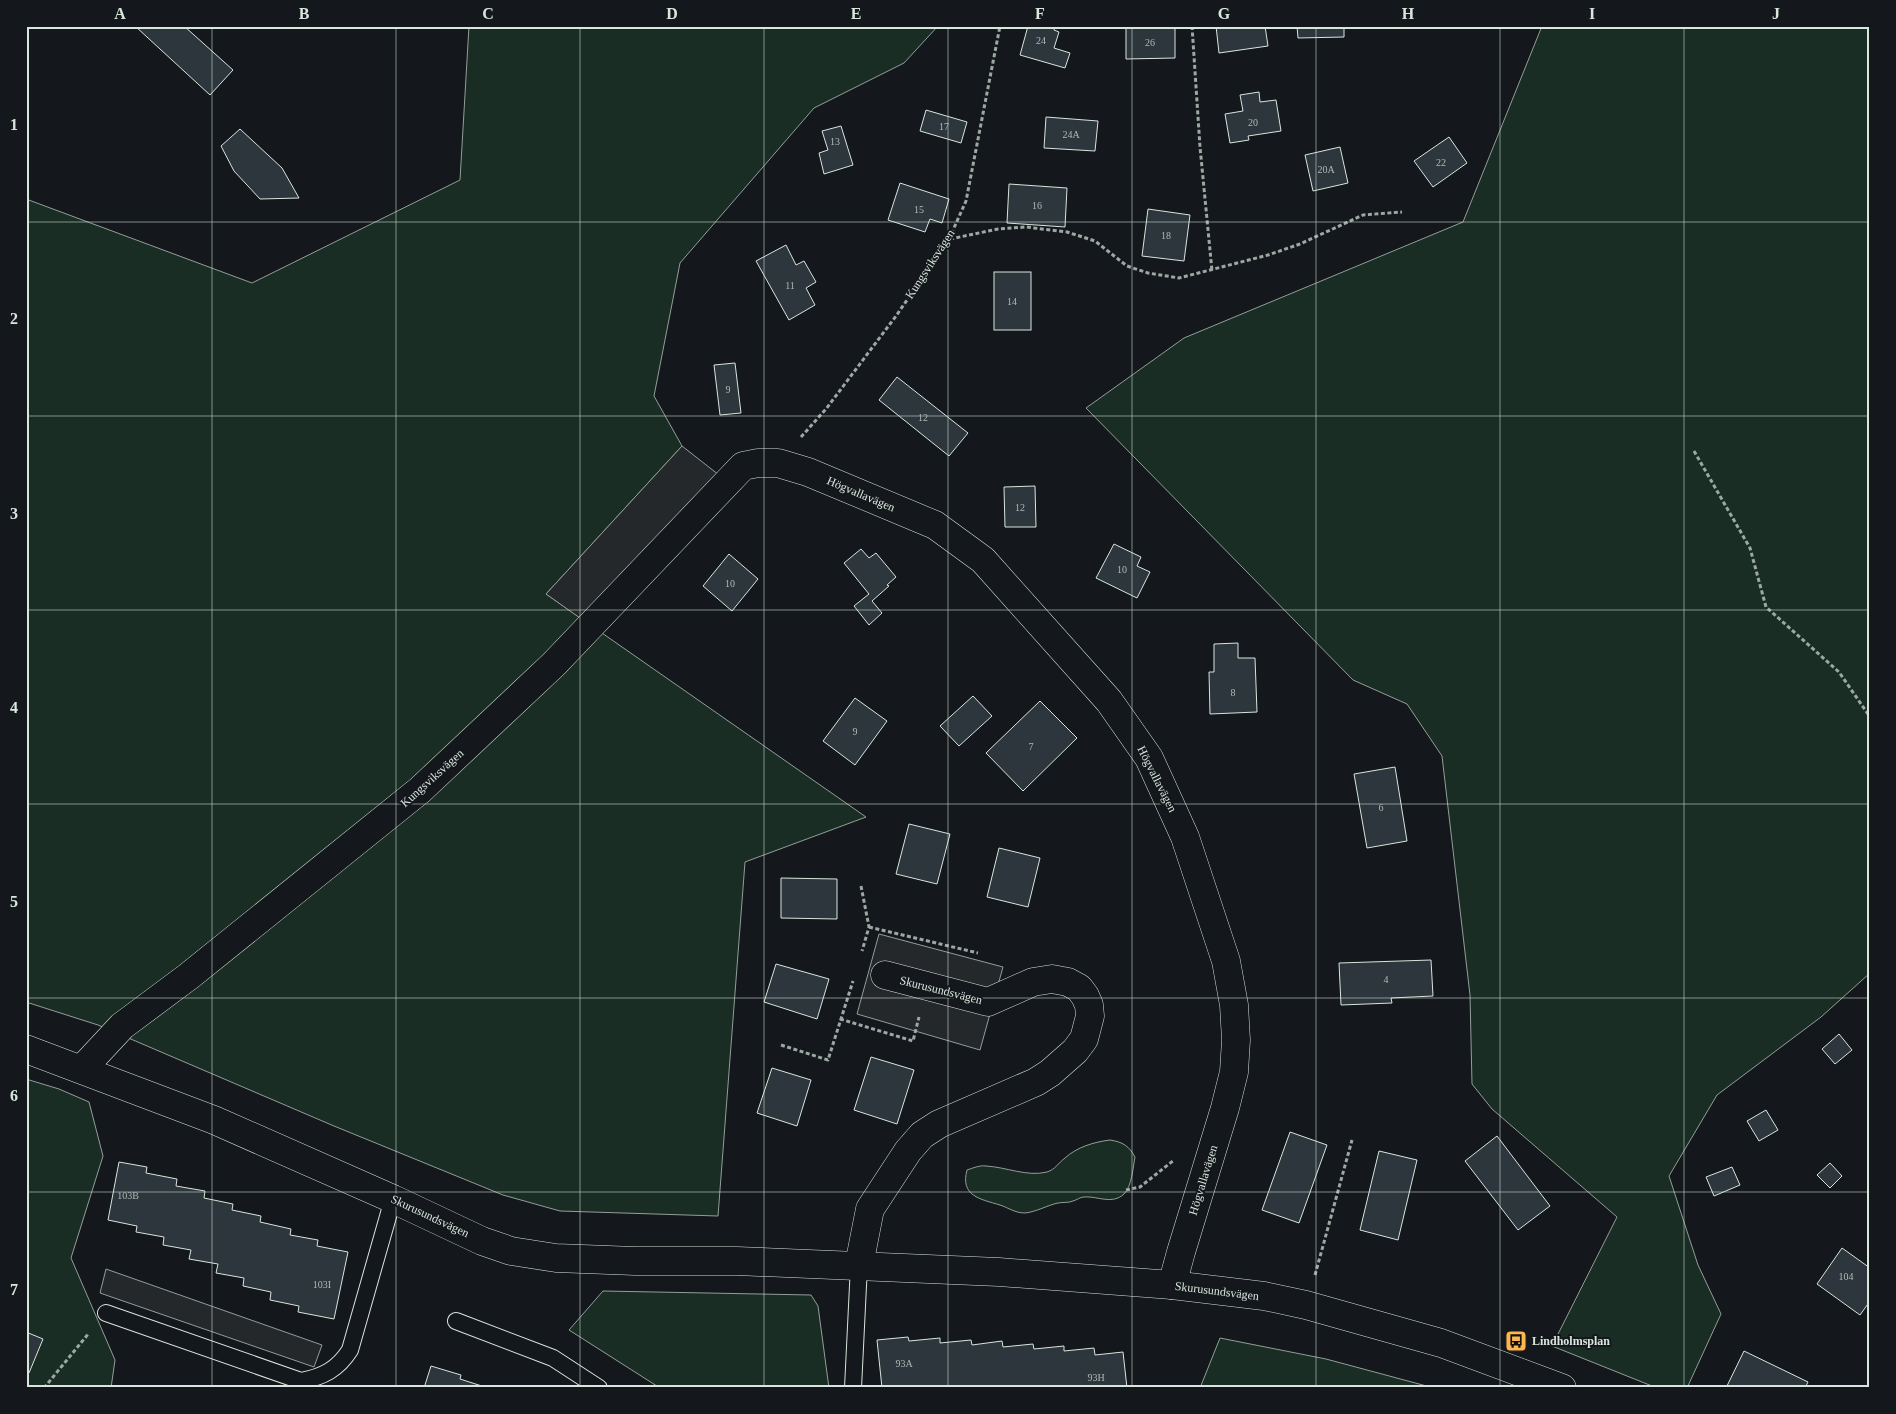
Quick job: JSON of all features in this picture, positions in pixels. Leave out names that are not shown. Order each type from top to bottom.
[{"type":"street","name":"Kungsviksvägen","points":[[82,1069],[122,1026],[190,976],[420,790],[554,664],[743,466],[768,463]]},
{"type":"street","name":"Högvallavägen","points":[[768,463],[808,472],[935,525],[983,560],[1109,700],[1149,758],[1185,837],[1226,961],[1234,1005],[1236,1031],[1234,1072],[1172,1285]]},
{"type":"street","name":"Skurusundsvägen","points":[[858,1265],[870,1209],[908,1151],[922,1135],[939,1124],[1036,1082],[1050,1073],[1075,1051],[1084,1038],[1087,1027],[1089,1005],[1079,988],[1068,982],[1052,980],[1033,982],[988,1002],[885,975]]},
{"type":"street","name":"Skurusundsvägen","points":[[26,1049],[214,1120],[393,1199],[482,1241],[511,1251],[556,1258],[635,1261],[737,1261],[999,1272],[1172,1285],[1264,1296],[1306,1305],[1441,1343],[1562,1388]]},
{"type":"lane","points":[[106,1313],[301,1381],[318,1378],[334,1369],[350,1350],[393,1199]]},
{"type":"lane","points":[[853,1388],[858,1265]]},
{"type":"lane","points":[[456,1321],[552,1358],[600,1388]]},
{"type":"path","name":"Kungsviksvägen","points":[[768,463],[826,409],[896,316],[949,239],[966,200],[1000,26]]},
{"type":"path","points":[[1192,26],[1200,147],[1212,271]]},
{"type":"path","points":[[949,239],[998,229],[1026,227],[1059,231],[1096,242],[1127,266],[1148,273],[1179,278],[1276,253],[1300,244],[1363,214],[1402,212]]},
{"type":"path","points":[[1694,451],[1750,548],[1766,607],[1839,672],[1870,717]]},
{"type":"path","points":[[860,960],[869,927],[861,886]]},
{"type":"path","points":[[869,927],[978,953]]},
{"type":"path","points":[[781,1045],[828,1060],[855,976]]},
{"type":"path","points":[[840,1019],[913,1041],[926,987]]},
{"type":"path","points":[[1306,1305],[1352,1140]]},
{"type":"path","points":[[1126,1190],[1140,1187],[1180,1157]]},
{"type":"path","points":[[44,1388],[106,1313]]},
{"type":"green space","points":[[469,26],[938,26],[904,63],[814,108],[680,263],[654,396],[682,446],[546,594],[866,817],[745,862],[718,1216],[560,1211],[503,1195],[334,1126],[98,1025],[26,1002],[26,199],[252,283],[460,180]]},
{"type":"green space","points":[[1542,26],[1870,26],[1870,973],[1821,1017],[1717,1095],[1669,1176],[1698,1265],[1721,1314],[1687,1388],[1657,1388],[1552,1346],[1617,1217],[1492,1109],[1472,1084],[1470,995],[1442,756],[1407,704],[1353,680],[1086,408],[1184,338],[1463,222]]},
{"type":"green space","points":[[26,1079],[59,1089],[89,1102],[103,1156],[71,1258],[115,1360],[111,1388],[26,1388]]},
{"type":"green space","points":[[1110,1140],[1125,1145],[1135,1157],[1127,1191],[1115,1199],[1083,1197],[1071,1202],[1058,1203],[1021,1213],[985,1201],[973,1195],[966,1186],[967,1170],[979,1166],[1024,1173],[1047,1172],[1080,1148]]},
{"type":"green space","points":[[603,1291],[811,1295],[818,1306],[829,1388],[660,1388],[569,1330]]},
{"type":"green space","points":[[1220,1338],[1326,1359],[1434,1388],[1200,1388]]},
{"type":"shaded area","points":[[682,446],[733,486],[597,630],[546,594]]},
{"type":"shaded area","points":[[879,934],[1003,967],[980,1050],[857,1014]]},
{"type":"shaded area","points":[[106,1269],[322,1345],[314,1367],[100,1293]]},
{"type":"building","points":[[135,26],[184,26],[233,70],[210,95]]},
{"type":"building","points":[[1028,26],[1055,26],[1054,30],[1059,32],[1054,48],[1070,53],[1065,68],[1020,55]]},
{"type":"building","points":[[1126,26],[1175,26],[1175,58],[1126,59]]},
{"type":"building","points":[[1216,26],[1265,26],[1268,46],[1219,53]]},
{"type":"building","points":[[1297,26],[1344,26],[1344,37],[1298,38]]},
{"type":"building","points":[[1259,92],[1260,102],[1276,100],[1281,131],[1248,136],[1249,140],[1230,143],[1225,114],[1243,111],[1240,95]]},
{"type":"building","points":[[926,110],[967,122],[961,143],[920,131]]},
{"type":"building","points":[[1046,117],[1098,121],[1095,151],[1044,148]]},
{"type":"building","points":[[841,126],[853,165],[824,174],[819,153],[828,150],[822,131]]},
{"type":"building","points":[[240,129],[282,168],[299,198],[260,199],[234,171],[221,146]]},
{"type":"building","points":[[1449,137],[1467,163],[1433,187],[1414,161]]},
{"type":"building","points":[[1340,147],[1348,183],[1313,191],[1305,155]]},
{"type":"building","points":[[900,183],[949,199],[942,223],[930,219],[925,232],[888,220]]},
{"type":"building","points":[[1009,184],[1067,188],[1065,227],[1007,223]]},
{"type":"building","points":[[1148,209],[1190,215],[1184,261],[1142,256]]},
{"type":"building","points":[[786,245],[796,265],[804,261],[816,282],[806,288],[815,305],[789,320],[756,261]]},
{"type":"building","points":[[994,272],[1031,272],[1031,330],[994,330]]},
{"type":"building","points":[[735,363],[741,413],[720,415],[714,365]]},
{"type":"building","points":[[897,377],[968,433],[949,456],[879,400]]},
{"type":"building","points":[[1035,486],[1036,527],[1005,527],[1004,487]]},
{"type":"building","points":[[1114,544],[1141,557],[1137,566],[1150,572],[1137,598],[1096,578]]},
{"type":"building","points":[[861,549],[869,558],[876,553],[896,577],[872,601],[882,613],[869,625],[854,606],[869,594],[844,563]]},
{"type":"building","points":[[729,554],[758,579],[732,611],[703,586]]},
{"type":"building","points":[[1238,643],[1238,658],[1255,658],[1257,712],[1210,714],[1209,672],[1214,672],[1214,644]]},
{"type":"building","points":[[973,696],[992,716],[959,746],[940,726]]},
{"type":"building","points":[[855,698],[887,721],[855,765],[823,741]]},
{"type":"building","points":[[1040,701],[1077,738],[1023,791],[986,753]]},
{"type":"building","points":[[1395,767],[1407,841],[1367,848],[1354,774]]},
{"type":"building","points":[[909,824],[950,834],[937,884],[896,874]]},
{"type":"building","points":[[999,848],[1040,858],[1028,907],[987,897]]},
{"type":"building","points":[[781,878],[837,879],[837,919],[781,918]]},
{"type":"building","points":[[1431,960],[1433,996],[1391,998],[1392,1003],[1341,1005],[1339,963]]},
{"type":"building","points":[[776,964],[829,979],[817,1019],[764,1002]]},
{"type":"building","points":[[1839,1034],[1852,1050],[1835,1064],[1822,1049]]},
{"type":"building","points":[[871,1057],[914,1070],[897,1124],[854,1110]]},
{"type":"building","points":[[772,1068],[811,1080],[797,1126],[757,1113]]},
{"type":"building","points":[[1766,1110],[1778,1130],[1759,1141],[1747,1121]]},
{"type":"building","points":[[1290,1132],[1327,1145],[1299,1223],[1262,1210]]},
{"type":"building","points":[[1497,1136],[1550,1206],[1518,1230],[1465,1161]]},
{"type":"building","points":[[1379,1151],[1417,1160],[1398,1240],[1360,1230]]},
{"type":"building","points":[[119,1162],[147,1167],[146,1173],[177,1179],[176,1186],[205,1191],[204,1198],[233,1204],[232,1210],[261,1216],[260,1222],[291,1229],[290,1235],[318,1240],[317,1246],[348,1252],[334,1319],[298,1312],[299,1306],[270,1300],[271,1292],[243,1286],[244,1278],[216,1273],[218,1264],[189,1259],[191,1250],[163,1245],[164,1237],[136,1232],[137,1226],[108,1220]]},
{"type":"building","points":[[1830,1163],[1842,1176],[1830,1188],[1817,1175]]},
{"type":"building","points":[[1732,1167],[1740,1185],[1714,1196],[1706,1177]]},
{"type":"building","points":[[1842,1248],[1870,1268],[1870,1301],[1860,1315],[1817,1284]]},
{"type":"building","points":[[26,1332],[43,1339],[29,1373],[26,1372]]},
{"type":"building","points":[[908,1337],[909,1341],[940,1338],[940,1343],[971,1340],[972,1345],[1002,1341],[1003,1347],[1033,1344],[1034,1349],[1064,1346],[1064,1351],[1094,1348],[1095,1355],[1123,1352],[1127,1388],[882,1388],[877,1340]]},
{"type":"building","points":[[1744,1351],[1808,1382],[1805,1388],[1726,1388]]},
{"type":"building","points":[[431,1366],[461,1375],[460,1379],[488,1388],[424,1388]]},
{"type":"place","name":"Lindholmsplan","points":[[1516,1341]]}]
